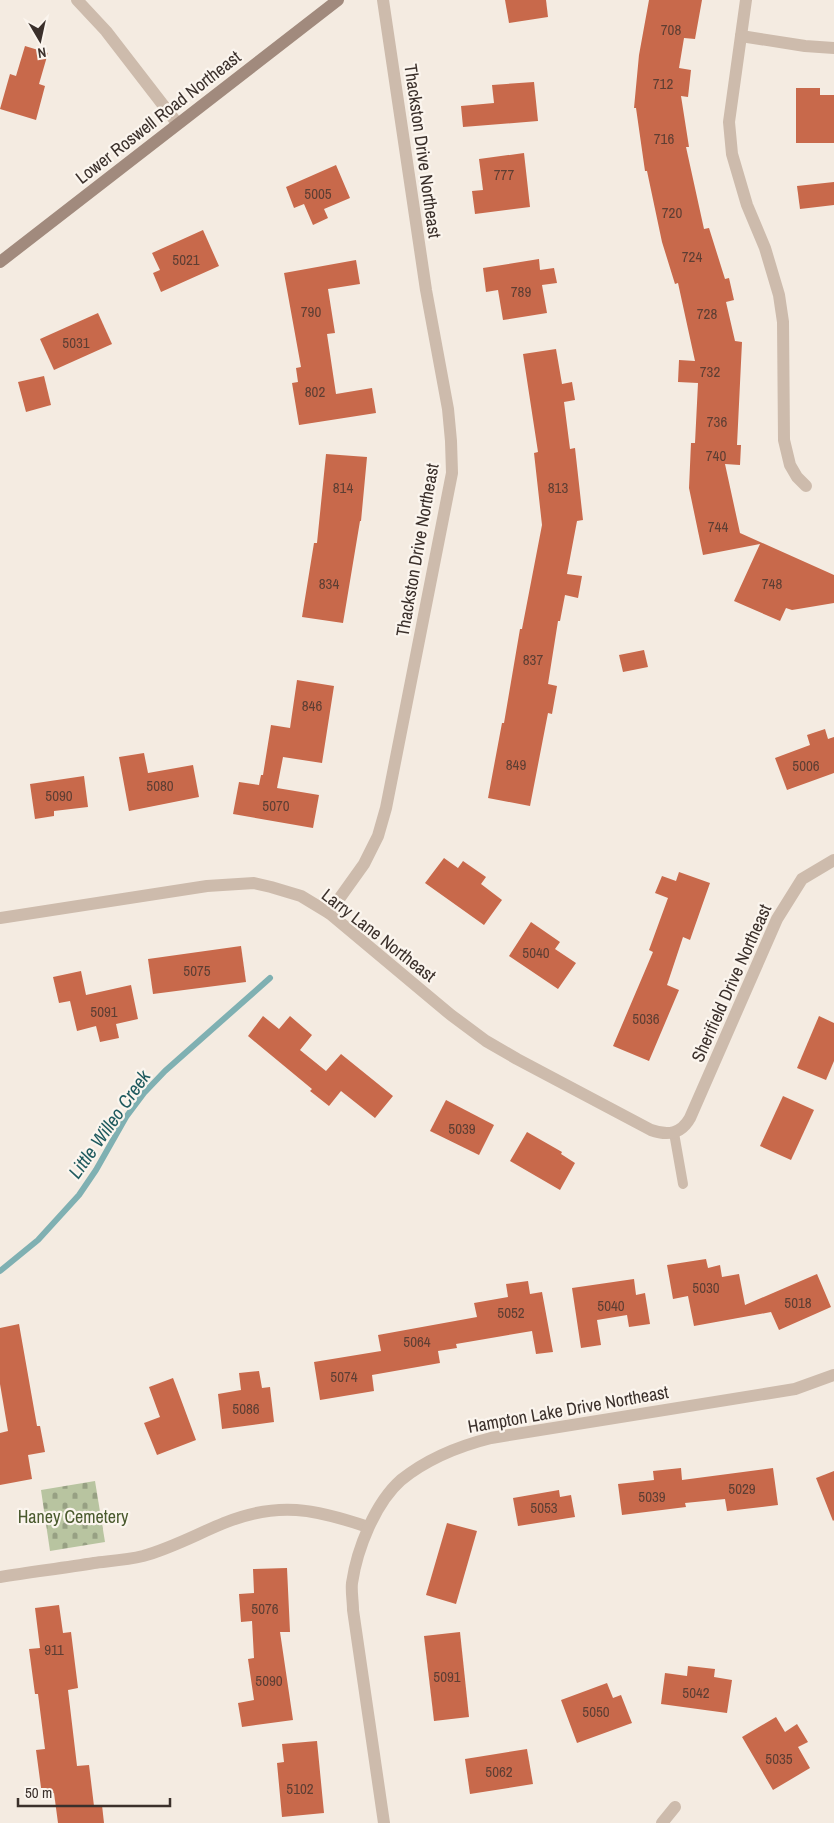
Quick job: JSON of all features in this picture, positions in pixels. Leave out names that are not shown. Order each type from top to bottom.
[{"type":"street","points":[[77,0],[106,31],[177,123]]},
{"type":"street","name":"Lower Roswell Road Northeast","points":[[0,262],[338,0]]},
{"type":"street","name":"Thackston Drive Northeast","points":[[329,913],[364,864],[378,836],[386,808],[452,473],[452,441],[448,409],[426,290],[383,0]]},
{"type":"street","points":[[746,0],[729,122],[732,154],[747,205],[765,248],[779,295],[783,322],[784,440],[790,465],[797,477],[806,486]]},
{"type":"street","points":[[741,36],[805,46],[834,48]]},
{"type":"street","name":"Sherifield Drive Northeast","points":[[674,1133],[685,1127],[690,1118],[777,919],[802,879],[834,860]]},
{"type":"street","name":"Larry Lane Northeast","points":[[0,918],[231,883],[254,883],[300,896],[329,913],[451,1015],[486,1041],[651,1130],[662,1134],[674,1133]]},
{"type":"street","name":"Hampton Lake Drive Northeast","points":[[384,1823],[353,1610],[352,1584],[368,1527],[380,1506],[400,1481],[429,1462],[459,1446],[491,1438],[795,1389],[834,1375]]},
{"type":"street","points":[[0,1577],[140,1557],[166,1549],[226,1522],[279,1509],[303,1509],[325,1513],[368,1527]]},
{"type":"street","points":[[662,1823],[674,1807]]},
{"type":"lane","points":[[674,1133],[683,1184]]},
{"type":"green space","name":"Haney Cemetery","points":[[95,1481],[105,1542],[50,1551],[41,1490]]},
{"type":"building","points":[[505,0],[546,0],[548,17],[509,23]]},
{"type":"building","points":[[649,0],[702,0],[695,39],[684,38],[679,68],[691,70],[688,97],[681,96],[689,147],[686,147],[704,229],[709,228],[725,279],[729,278],[734,300],[726,302],[735,341],[742,342],[737,445],[741,445],[740,465],[725,464],[740,533],[834,575],[834,603],[792,610],[786,608],[780,621],[734,601],[760,544],[703,555],[689,488],[691,443],[695,443],[698,383],[678,382],[679,360],[695,361],[678,283],[675,284],[662,242],[647,171],[645,171],[636,108],[634,108],[639,55]]},
{"type":"building","points":[[25,46],[48,53],[39,84],[45,86],[36,120],[0,109],[10,74],[16,76]]},
{"type":"building","points":[[534,82],[538,121],[463,127],[461,106],[494,103],[492,85]]},
{"type":"building","points":[[796,88],[820,88],[820,95],[834,95],[834,143],[796,143]]},
{"type":"building","points":[[524,153],[530,207],[475,214],[472,191],[483,190],[479,159]]},
{"type":"building","points":[[336,165],[350,198],[324,209],[328,218],[313,225],[304,204],[294,208],[286,187]]},
{"type":"building","points":[[834,182],[834,205],[800,209],[797,186]]},
{"type":"building","points":[[203,230],[219,266],[161,292],[153,273],[160,270],[152,253]]},
{"type":"building","points":[[539,259],[540,270],[554,268],[557,283],[542,285],[547,313],[503,320],[498,290],[486,292],[483,268]]},
{"type":"building","points":[[356,260],[360,284],[328,289],[335,333],[327,334],[336,394],[372,388],[376,413],[299,425],[292,383],[298,382],[296,368],[301,367],[284,273]]},
{"type":"building","points":[[98,313],[112,344],[54,370],[40,339]]},
{"type":"building","points":[[556,349],[562,384],[572,382],[575,400],[564,402],[570,449],[575,448],[583,520],[577,521],[567,574],[582,576],[578,598],[565,595],[560,621],[558,621],[548,684],[557,686],[552,714],[548,713],[530,806],[488,798],[542,525],[534,453],[538,452],[523,354]]},
{"type":"building","points":[[44,376],[51,405],[26,412],[18,382]]},
{"type":"building","points":[[326,454],[367,457],[361,521],[343,623],[302,617],[314,543],[317,543]]},
{"type":"building","points":[[644,650],[648,667],[623,672],[619,655]]},
{"type":"building","points":[[297,680],[334,686],[322,763],[283,757],[277,788],[319,795],[313,828],[233,814],[239,782],[259,785],[261,775],[263,775],[271,725],[290,728]]},
{"type":"building","points":[[825,729],[828,739],[834,737],[834,773],[787,790],[775,758],[810,745],[807,735]]},
{"type":"building","points":[[144,753],[148,773],[193,765],[199,797],[129,811],[119,757]]},
{"type":"building","points":[[84,776],[88,807],[54,811],[54,816],[35,819],[30,784]]},
{"type":"building","points":[[444,858],[458,868],[463,861],[486,877],[481,884],[502,900],[484,925],[425,883]]},
{"type":"building","points":[[679,872],[710,883],[690,940],[683,937],[667,985],[679,990],[649,1061],[613,1046],[653,952],[649,950],[668,898],[655,893],[662,876],[676,881]]},
{"type":"building","points":[[531,922],[560,942],[555,949],[576,963],[558,989],[509,956]]},
{"type":"building","points":[[241,946],[246,982],[153,994],[148,959]]},
{"type":"building","points":[[81,971],[86,995],[131,985],[138,1019],[116,1024],[119,1038],[100,1042],[96,1026],[77,1031],[70,1001],[59,1003],[53,977]]},
{"type":"building","points":[[263,1016],[279,1029],[290,1016],[312,1035],[300,1050],[326,1071],[341,1054],[393,1096],[375,1118],[341,1091],[329,1106],[310,1091],[312,1089],[248,1036]]},
{"type":"building","points":[[819,1016],[834,1023],[834,1061],[826,1080],[797,1068]]},
{"type":"building","points":[[783,1096],[814,1110],[791,1160],[760,1146]]},
{"type":"building","points":[[446,1100],[494,1125],[479,1155],[430,1131]]},
{"type":"building","points":[[527,1132],[562,1152],[561,1154],[575,1163],[560,1190],[510,1161]]},
{"type":"building","points":[[706,1259],[708,1268],[720,1265],[722,1277],[739,1274],[745,1305],[817,1274],[831,1307],[779,1330],[771,1312],[694,1326],[688,1296],[673,1299],[667,1265]]},
{"type":"building","points":[[634,1279],[636,1295],[645,1293],[650,1324],[629,1327],[627,1315],[597,1320],[601,1345],[581,1348],[572,1288]]},
{"type":"building","points":[[528,1281],[530,1294],[542,1292],[553,1352],[536,1354],[532,1331],[456,1344],[457,1348],[438,1351],[440,1363],[372,1375],[374,1391],[320,1400],[314,1362],[381,1351],[378,1335],[477,1317],[474,1303],[508,1297],[506,1284]]},
{"type":"building","points":[[19,1324],[37,1426],[40,1426],[45,1452],[28,1455],[32,1479],[0,1485],[0,1433],[8,1431],[0,1384],[0,1328]]},
{"type":"building","points":[[259,1371],[262,1388],[270,1387],[274,1422],[222,1429],[218,1394],[241,1390],[239,1373]]},
{"type":"building","points":[[173,1378],[196,1440],[157,1455],[144,1423],[160,1417],[149,1387]]},
{"type":"building","points":[[681,1468],[682,1480],[773,1468],[778,1505],[727,1511],[725,1499],[685,1503],[686,1507],[622,1515],[618,1484],[654,1480],[653,1471]]},
{"type":"building","points":[[834,1471],[834,1520],[833,1521],[816,1478]]},
{"type":"building","points":[[559,1490],[560,1497],[571,1495],[575,1517],[518,1526],[513,1498]]},
{"type":"building","points":[[447,1523],[477,1531],[456,1604],[426,1595]]},
{"type":"building","points":[[287,1568],[290,1632],[280,1632],[293,1720],[242,1727],[238,1703],[254,1700],[248,1659],[254,1658],[252,1621],[241,1622],[239,1594],[254,1593],[253,1569]]},
{"type":"building","points":[[59,1605],[63,1633],[71,1632],[78,1688],[68,1690],[77,1766],[89,1765],[94,1806],[102,1805],[104,1823],[58,1823],[54,1793],[42,1795],[36,1750],[45,1749],[38,1694],[35,1694],[29,1649],[40,1648],[35,1608]]},
{"type":"building","points":[[460,1632],[469,1717],[434,1721],[424,1636]]},
{"type":"building","points":[[688,1666],[715,1669],[714,1677],[732,1680],[727,1713],[661,1704],[665,1673],[687,1676]]},
{"type":"building","points":[[607,1683],[613,1698],[621,1695],[632,1723],[577,1743],[561,1700]]},
{"type":"building","points":[[776,1717],[785,1732],[797,1724],[808,1742],[798,1747],[810,1768],[773,1790],[742,1737]]},
{"type":"building","points":[[317,1741],[324,1813],[282,1817],[277,1763],[284,1762],[282,1744]]},
{"type":"building","points":[[527,1749],[533,1784],[470,1794],[465,1759]]},
{"type":"waterway","name":"Little Willeo Creek","points":[[0,1271],[38,1240],[79,1195],[96,1170],[126,1117],[144,1093],[165,1071],[270,978]]}]
